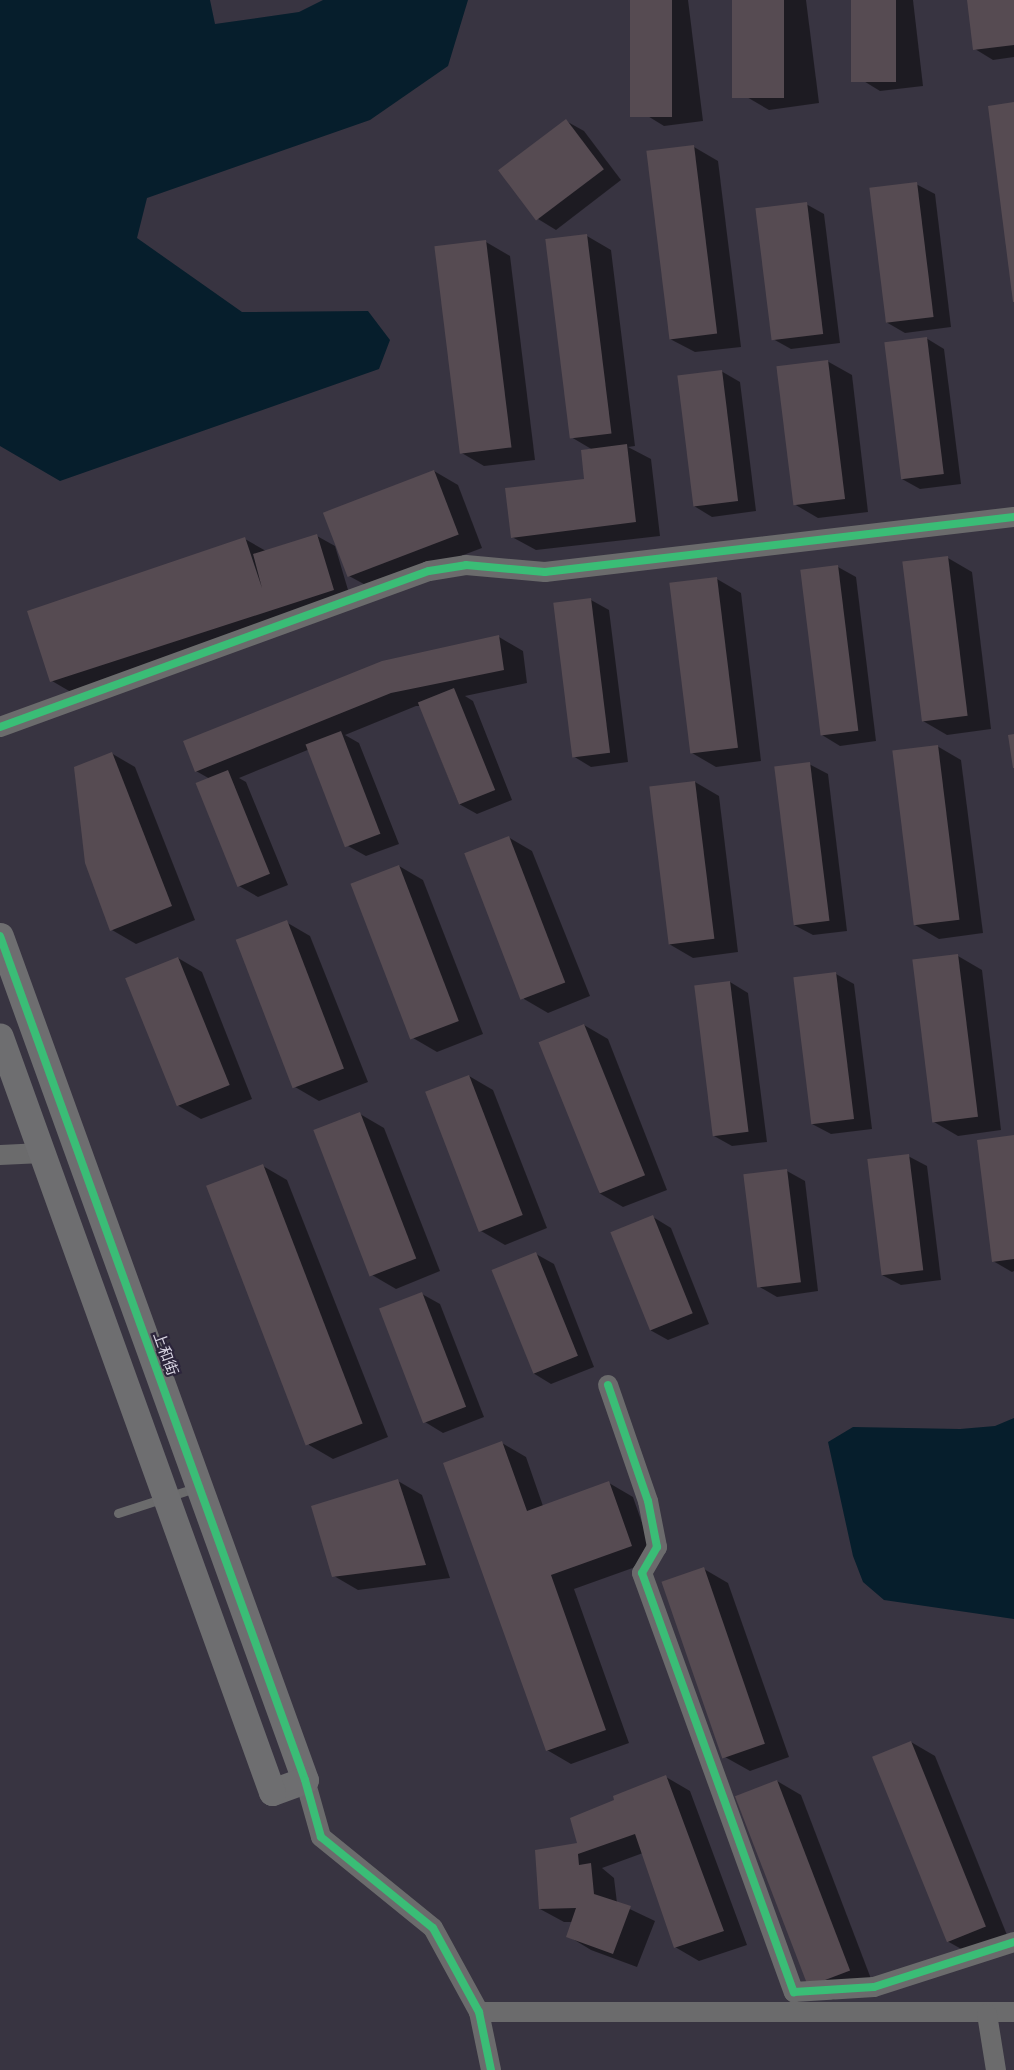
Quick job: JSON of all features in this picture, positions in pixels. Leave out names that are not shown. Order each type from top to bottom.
[{"type":"street","points":[[0,727],[429,571],[466,565],[545,572],[1014,517]]},
{"type":"street","name":"上和街","points":[[0,936],[305,1780]]},
{"type":"street","points":[[0,1037],[272,1792],[305,1780],[321,1837],[434,1928],[479,2012],[491,2070]]},
{"type":"street","points":[[0,1155],[42,1153]]},
{"type":"street","points":[[608,1385],[648,1501],[657,1547],[642,1573],[794,1992],[874,1987],[1014,1942]]},
{"type":"street","points":[[479,2012],[987,2014],[1014,2012]]},
{"type":"street","points":[[987,2014],[996,2070]]},
{"type":"lane","points":[[118,1513],[167,1499],[198,1487]]},
{"type":"water","points":[[0,0],[210,0],[215,24],[299,12],[323,0],[468,0],[448,66],[370,120],[147,198],[137,238],[242,312],[368,311],[390,340],[379,369],[60,481],[0,446]]},
{"type":"water","points":[[1014,1418],[1014,1619],[884,1600],[863,1582],[853,1556],[828,1442],[853,1427],[960,1429],[995,1426]]},
{"type":"building","points":[[630,0],[672,0],[672,117],[630,117]]},
{"type":"building","points":[[732,0],[784,0],[784,98],[732,98]]},
{"type":"building","points":[[851,0],[896,0],[896,82],[851,82]]},
{"type":"building","points":[[967,0],[1014,0],[1014,45],[973,50]]},
{"type":"building","points":[[1014,102],[1014,302],[1013,302],[988,106]]},
{"type":"building","points":[[566,119],[604,169],[536,220],[498,170]]},
{"type":"building","points":[[694,145],[717,334],[670,339],[646,151]]},
{"type":"building","points":[[917,182],[934,317],[886,323],[869,188]]},
{"type":"building","points":[[807,202],[823,334],[772,340],[755,208]]},
{"type":"building","points":[[587,234],[611,434],[570,439],[545,239]]},
{"type":"building","points":[[486,240],[511,447],[460,454],[434,246]]},
{"type":"building","points":[[927,337],[944,474],[901,479],[884,342]]},
{"type":"building","points":[[828,360],[845,499],[793,505],[776,366]]},
{"type":"building","points":[[722,370],[738,501],[693,507],[677,375]]},
{"type":"building","points":[[627,444],[636,522],[511,538],[505,488],[584,479],[581,450]]},
{"type":"building","points":[[434,470],[459,534],[348,577],[323,513]]},
{"type":"building","points":[[317,534],[334,590],[50,682],[27,611],[245,537],[262,588],[253,554]]},
{"type":"building","points":[[948,556],[968,716],[922,721],[902,562]]},
{"type":"building","points":[[838,565],[858,731],[821,735],[800,570]]},
{"type":"building","points":[[717,577],[738,748],[690,754],[669,583]]},
{"type":"building","points":[[591,598],[610,753],[572,757],[553,603]]},
{"type":"building","points":[[499,635],[504,670],[391,693],[195,772],[183,741],[382,661]]},
{"type":"building","points":[[454,688],[495,790],[459,805],[418,703]]},
{"type":"building","points":[[341,731],[380,834],[345,847],[306,745]]},
{"type":"building","points":[[1014,734],[1014,768],[1013,768],[1008,735]]},
{"type":"building","points":[[938,745],[959,920],[914,925],[892,751]]},
{"type":"building","points":[[112,752],[172,906],[110,931],[85,863],[74,767]]},
{"type":"building","points":[[810,762],[829,921],[794,925],[774,766]]},
{"type":"building","points":[[228,770],[270,874],[238,887],[196,783]]},
{"type":"building","points":[[695,781],[714,939],[669,944],[649,787]]},
{"type":"building","points":[[509,836],[565,983],[520,1000],[464,853]]},
{"type":"building","points":[[399,865],[459,1021],[410,1040],[350,884]]},
{"type":"building","points":[[287,920],[344,1068],[293,1088],[236,940]]},
{"type":"building","points":[[958,954],[978,1117],[932,1122],[912,960]]},
{"type":"building","points":[[178,957],[230,1085],[177,1106],[125,978]]},
{"type":"building","points":[[836,972],[854,1119],[811,1124],[793,977]]},
{"type":"building","points":[[730,981],[749,1132],[713,1136],[694,985]]},
{"type":"building","points":[[584,1024],[645,1175],[600,1193],[539,1042]]},
{"type":"building","points":[[469,1075],[523,1215],[479,1232],[425,1092]]},
{"type":"building","points":[[360,1112],[416,1259],[370,1276],[313,1130]]},
{"type":"building","points":[[1014,1135],[1014,1259],[992,1262],[977,1140]]},
{"type":"building","points":[[909,1154],[923,1270],[882,1275],[867,1159]]},
{"type":"building","points":[[263,1164],[363,1424],[306,1445],[206,1186]]},
{"type":"building","points":[[787,1169],[801,1282],[757,1288],[743,1174]]},
{"type":"building","points":[[653,1215],[693,1313],[650,1331],[610,1232]]},
{"type":"building","points":[[536,1252],[578,1356],[533,1374],[491,1270]]},
{"type":"building","points":[[422,1292],[466,1407],[423,1423],[379,1308]]},
{"type":"building","points":[[502,1441],[527,1511],[609,1481],[632,1546],[551,1575],[606,1730],[546,1751],[443,1463]]},
{"type":"building","points":[[398,1479],[426,1565],[332,1577],[311,1506]]},
{"type":"building","points":[[704,1567],[765,1744],[722,1758],[661,1582]]},
{"type":"building","points":[[911,1741],[986,1926],[947,1942],[872,1757]]},
{"type":"building","points":[[666,1775],[724,1931],[674,1948],[635,1834],[578,1854],[579,1865],[591,1863],[594,1894],[631,1906],[613,1954],[566,1937],[576,1908],[539,1909],[535,1850],[577,1843],[570,1818],[614,1800],[613,1796]]},
{"type":"building","points":[[777,1780],[850,1970],[808,1987],[735,1796]]},
{"type":"cycle path","points":[[0,727],[429,571],[466,565],[545,572],[1014,517]]},
{"type":"cycle path","points":[[0,936],[305,1780],[321,1837],[433,1928],[479,2012],[491,2070]]},
{"type":"cycle path","points":[[608,1385],[648,1501],[657,1547],[642,1573],[794,1992],[874,1987],[1014,1942]]}]
